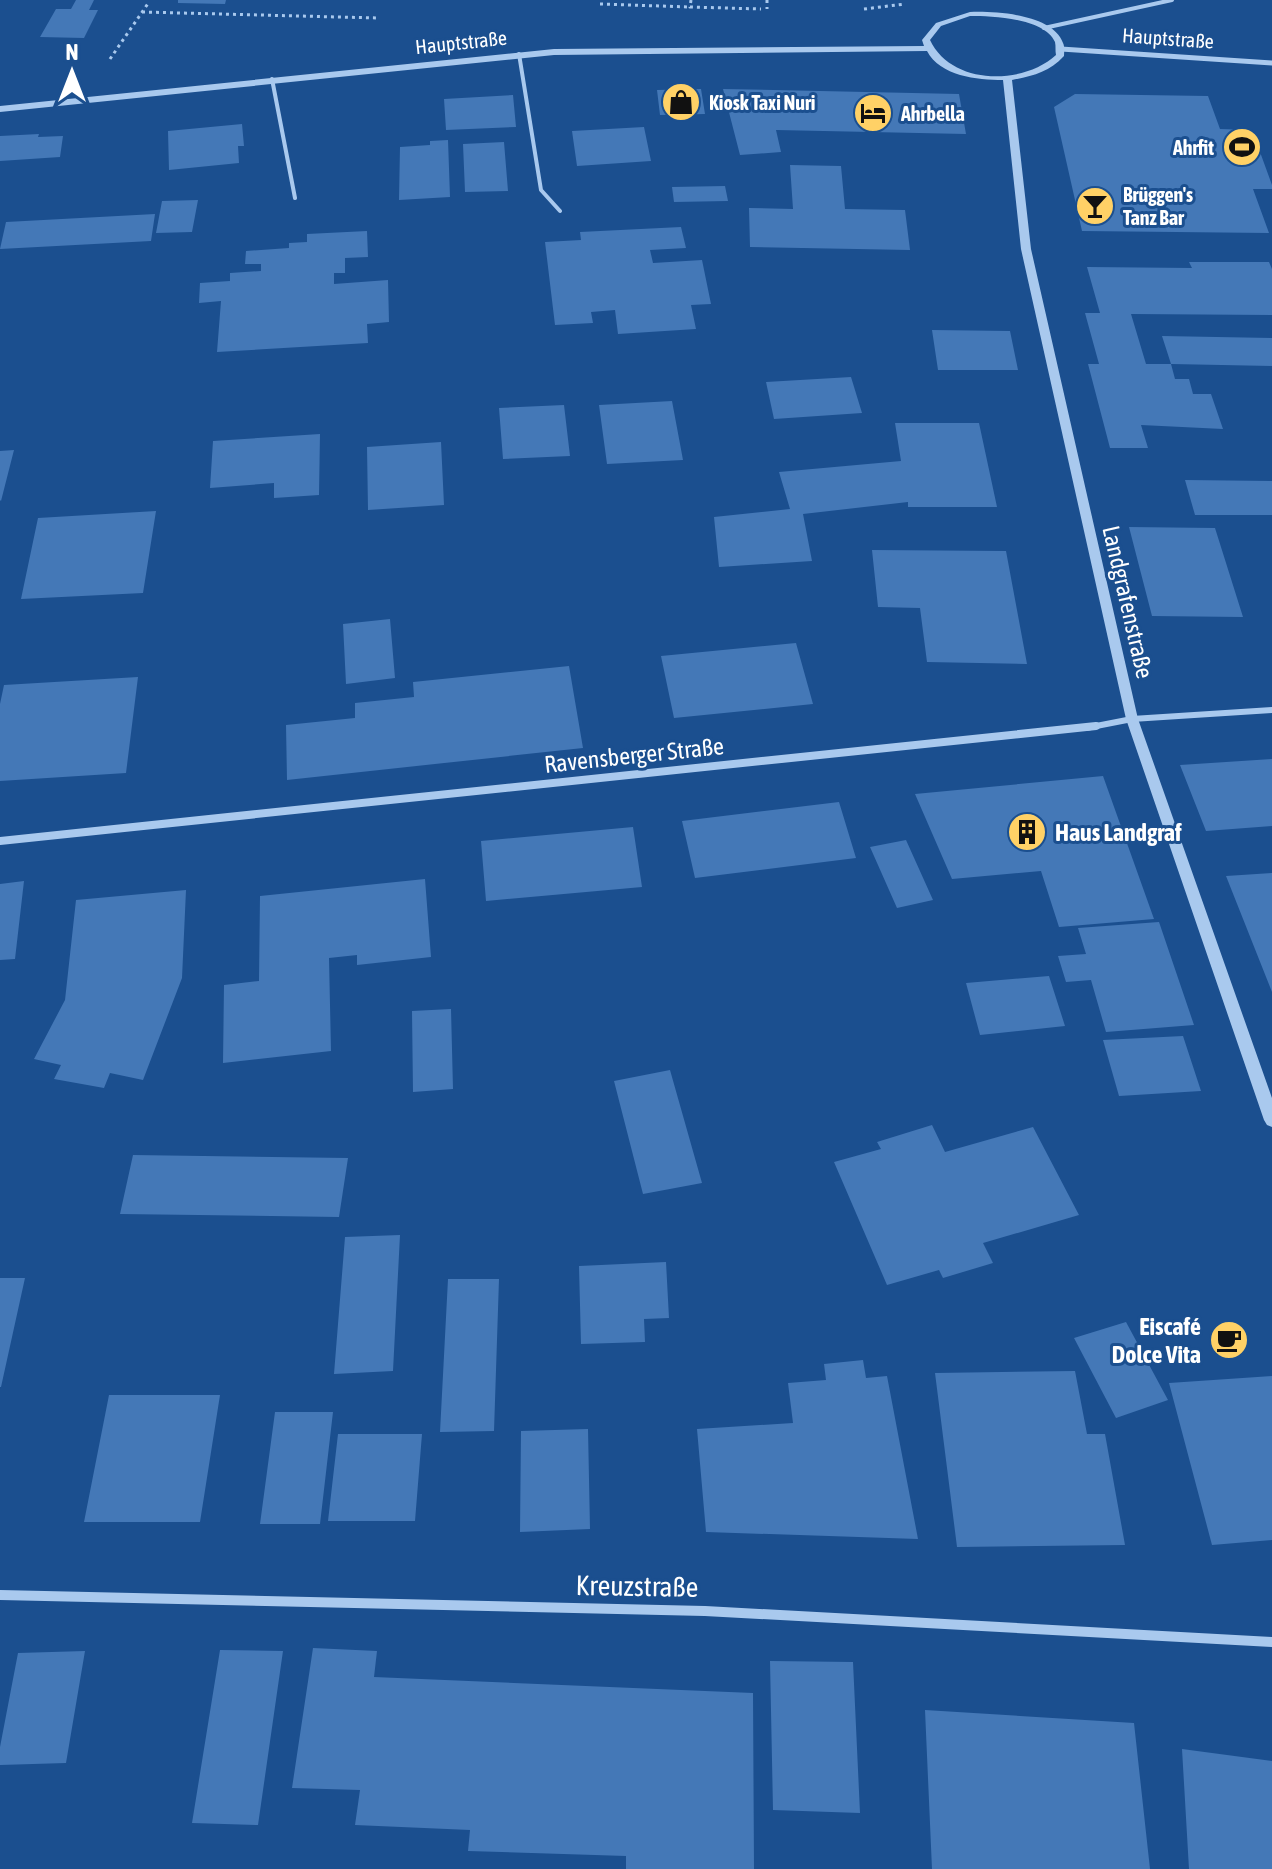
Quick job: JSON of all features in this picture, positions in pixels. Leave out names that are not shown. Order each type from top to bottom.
[{"type":"street","points":[[970,14],[1009,16],[1044,28],[1054,35],[1061,49],[1056,62],[1043,71],[1007,78],[974,76],[953,69],[937,60],[927,48],[930,31],[939,23],[970,14]]},
{"type":"street","name":"Hauptstraße","points":[[0,109],[519,54],[596,49],[927,48]]},
{"type":"street","name":"Hauptstraße","points":[[1061,49],[1272,63]]},
{"type":"street","name":"Landgrafenstraße","points":[[1007,78],[1026,249],[1132,719],[1272,1120]]},
{"type":"street","name":"Ravensberger Straße","points":[[0,841],[1087,728],[1132,719],[1272,710]]},
{"type":"street","name":"Kreuzstraße","points":[[0,1595],[705,1611],[1272,1642]]},
{"type":"lane","points":[[1044,28],[1172,0]]},
{"type":"lane","points":[[519,54],[541,190],[560,211]]},
{"type":"lane","points":[[272,79],[295,198]]},
{"type":"path","points":[[767,0],[767,9]]},
{"type":"path","points":[[102,70],[149,2]]},
{"type":"path","points":[[855,9],[918,3]]},
{"type":"path","points":[[600,4],[690,7]]},
{"type":"path","points":[[142,12],[378,18]]},
{"type":"building","points":[[76,0],[94,0],[89,10],[98,10],[84,38],[40,37],[56,9],[71,9]]},
{"type":"building","points":[[178,0],[226,0],[225,4],[178,3]]},
{"type":"building","name":"Kiosk Taxi Nuri","points":[[701,89],[705,114],[660,115],[657,90]]},
{"type":"building","points":[[723,89],[959,94],[966,134],[776,130],[781,152],[740,155]]},
{"type":"building","points":[[1075,94],[1208,96],[1220,129],[1252,130],[1272,185],[1272,189],[1253,189],[1269,233],[1082,231],[1054,107]]},
{"type":"building","points":[[513,95],[516,127],[446,130],[444,99]]},
{"type":"building","points":[[242,124],[244,146],[238,146],[239,163],[169,170],[168,131]]},
{"type":"building","points":[[644,127],[651,161],[577,166],[572,131]]},
{"type":"building","points":[[39,134],[38,137],[63,136],[60,157],[0,161],[0,136]]},
{"type":"building","points":[[448,140],[450,197],[399,200],[400,147]]},
{"type":"building","points":[[504,142],[508,191],[465,192],[463,144]]},
{"type":"building","points":[[790,165],[841,166],[845,209],[905,210],[910,250],[750,247],[749,208],[793,209]]},
{"type":"building","points":[[725,186],[728,201],[674,202],[672,187]]},
{"type":"building","points":[[198,200],[192,232],[156,233],[162,201]]},
{"type":"building","points":[[155,214],[151,241],[0,249],[6,222]]},
{"type":"building","points":[[681,227],[686,248],[650,250],[653,263],[702,260],[711,304],[691,305],[696,329],[618,334],[615,310],[591,312],[593,323],[555,325],[545,242],[581,240],[580,232]]},
{"type":"building","points":[[367,231],[368,257],[345,258],[345,273],[334,273],[334,284],[388,280],[389,322],[367,324],[368,343],[217,352],[221,301],[199,303],[200,283],[230,281],[230,273],[261,271],[261,264],[245,264],[246,251],[289,248],[289,243],[307,242],[307,234]]},
{"type":"building","points":[[1189,262],[1269,262],[1272,269],[1272,315],[1131,314],[1146,364],[1171,364],[1175,379],[1189,379],[1193,394],[1211,394],[1223,429],[1141,425],[1148,448],[1110,448],[1088,364],[1099,364],[1085,313],[1100,313],[1087,267],[1192,268]]},
{"type":"building","points":[[932,330],[1010,331],[1018,370],[938,370]]},
{"type":"building","points":[[1162,336],[1272,338],[1272,366],[1171,364]]},
{"type":"building","points":[[851,377],[862,413],[774,419],[766,382]]},
{"type":"building","points":[[672,401],[683,460],[607,464],[599,405]]},
{"type":"building","points":[[564,405],[570,456],[503,459],[499,408]]},
{"type":"building","points":[[895,423],[979,423],[997,507],[908,507],[908,502],[803,514],[812,561],[719,567],[714,517],[790,509],[779,472],[901,461]]},
{"type":"building","points":[[320,434],[319,495],[274,498],[274,483],[210,488],[213,441]]},
{"type":"building","points":[[441,442],[444,505],[368,510],[367,447]]},
{"type":"building","points":[[14,450],[1,501],[0,451]]},
{"type":"building","points":[[1185,480],[1272,481],[1272,515],[1195,515]]},
{"type":"building","points":[[156,511],[143,593],[21,599],[38,518]]},
{"type":"building","points":[[1129,527],[1215,528],[1243,617],[1152,616]]},
{"type":"building","points":[[872,550],[1006,551],[1027,664],[927,662],[920,608],[878,607]]},
{"type":"building","points":[[390,619],[395,678],[346,684],[343,624]]},
{"type":"building","points":[[796,643],[813,704],[674,718],[661,656]]},
{"type":"building","points":[[569,666],[583,748],[287,780],[286,725],[355,718],[355,703],[414,697],[413,682]]},
{"type":"building","points":[[138,677],[126,773],[0,781],[0,704],[4,685]]},
{"type":"building","points":[[1272,759],[1272,826],[1206,831],[1180,765]]},
{"type":"building","name":"Haus Landgraf","points":[[1103,776],[1154,919],[1059,927],[1041,871],[952,879],[915,794]]},
{"type":"building","points":[[839,802],[856,858],[695,878],[682,821]]},
{"type":"building","points":[[633,827],[642,887],[486,901],[481,841]]},
{"type":"building","points":[[906,840],[933,900],[897,908],[870,847]]},
{"type":"building","points":[[1272,873],[1272,992],[1226,876]]},
{"type":"building","points":[[425,879],[431,957],[357,965],[357,955],[329,958],[331,1051],[223,1063],[224,985],[259,981],[260,896]]},
{"type":"building","points":[[24,881],[15,959],[0,960],[0,884]]},
{"type":"building","points":[[186,890],[182,978],[143,1080],[110,1073],[104,1088],[54,1079],[61,1065],[34,1059],[65,1000],[76,900]]},
{"type":"building","points":[[1159,922],[1194,1025],[1106,1032],[1091,980],[1066,982],[1058,956],[1086,954],[1078,928]]},
{"type":"building","points":[[1049,976],[1065,1026],[980,1035],[966,983]]},
{"type":"building","points":[[451,1009],[453,1089],[413,1092],[412,1011]]},
{"type":"building","points":[[1183,1036],[1201,1091],[1119,1096],[1103,1040]]},
{"type":"building","points":[[670,1070],[702,1183],[643,1194],[614,1081]]},
{"type":"building","points":[[932,1125],[945,1152],[1033,1127],[1079,1215],[983,1243],[993,1263],[943,1278],[939,1270],[887,1285],[834,1162],[881,1149],[877,1142]]},
{"type":"building","points":[[133,1155],[348,1158],[339,1217],[120,1214]]},
{"type":"building","points":[[400,1235],[393,1371],[334,1374],[345,1237]]},
{"type":"building","points":[[666,1262],[669,1318],[644,1319],[645,1342],[581,1344],[579,1266]]},
{"type":"building","points":[[0,1278],[25,1278],[1,1387],[0,1387]]},
{"type":"building","points":[[448,1279],[499,1279],[494,1431],[440,1432]]},
{"type":"building","points":[[1126,1322],[1168,1400],[1116,1418],[1074,1338]]},
{"type":"building","points":[[863,1360],[866,1378],[887,1376],[918,1539],[706,1532],[697,1429],[793,1423],[788,1383],[826,1380],[824,1364]]},
{"type":"building","points":[[1075,1371],[1087,1434],[1105,1434],[1125,1545],[957,1547],[935,1373]]},
{"type":"building","points":[[1272,1376],[1272,1540],[1212,1545],[1169,1383]]},
{"type":"building","points":[[109,1395],[220,1395],[200,1522],[84,1522]]},
{"type":"building","points":[[275,1412],[333,1412],[320,1524],[260,1524]]},
{"type":"building","points":[[588,1429],[590,1529],[520,1532],[521,1431]]},
{"type":"building","points":[[338,1434],[422,1434],[415,1521],[328,1521]]},
{"type":"building","points":[[313,1648],[377,1651],[374,1677],[753,1693],[754,1869],[626,1869],[626,1856],[468,1851],[470,1830],[355,1825],[360,1790],[292,1788]]},
{"type":"building","points":[[220,1650],[283,1651],[258,1825],[192,1823]]},
{"type":"building","points":[[85,1651],[66,1763],[0,1765],[0,1747],[18,1653]]},
{"type":"building","points":[[770,1661],[853,1662],[860,1813],[773,1810]]},
{"type":"building","points":[[925,1710],[1134,1723],[1150,1869],[932,1869]]},
{"type":"building","points":[[1182,1749],[1272,1761],[1272,1869],[1189,1869]]},
{"type":"place","name":"Kiosk Taxi Nuri","points":[[681,102]]},
{"type":"place","name":"Ahrbella","points":[[873,113]]},
{"type":"place","name":"Ahrfit","points":[[1242,147]]},
{"type":"place","name":"Brüggen's Tanz Bar","points":[[1095,206]]},
{"type":"place","name":"Haus Landgraf","points":[[1027,832]]},
{"type":"place","name":"Eiscafé Dolce Vita","points":[[1229,1340]]}]
